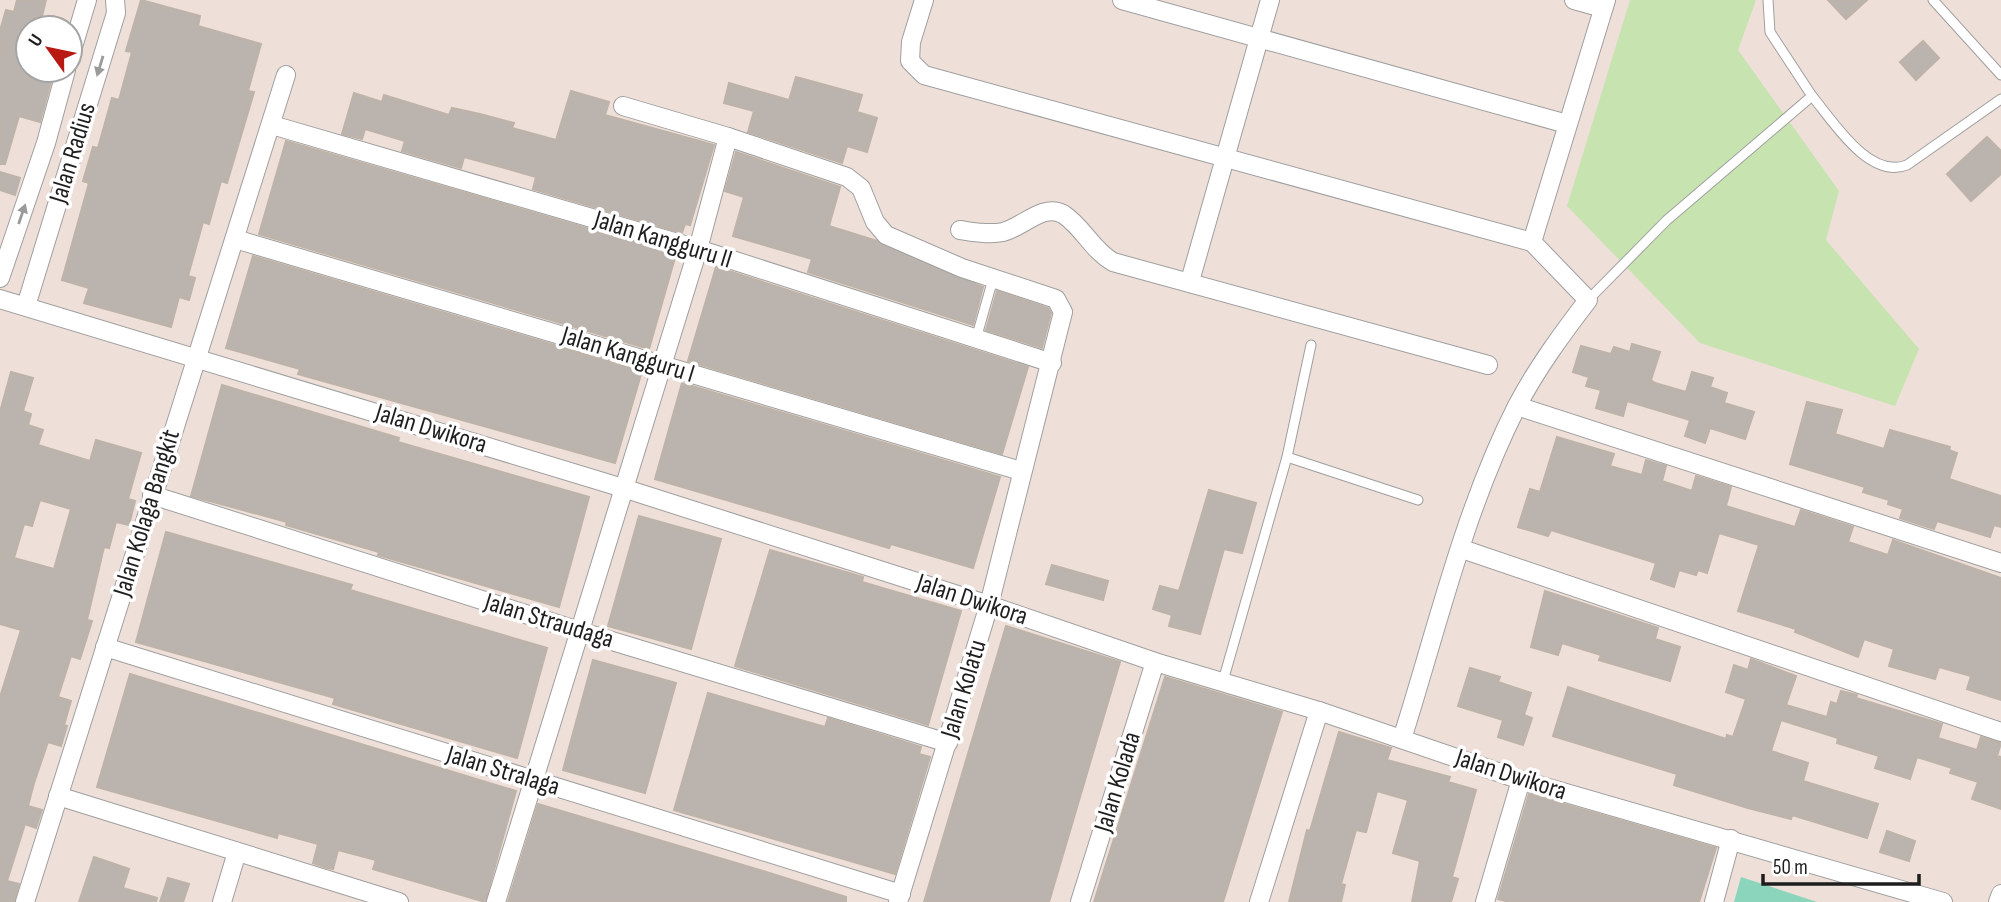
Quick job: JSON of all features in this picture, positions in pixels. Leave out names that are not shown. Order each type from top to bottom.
[{"type":"street","name":"Jalan Radius","points":[[26,306],[116,13],[115,0]]},
{"type":"street","points":[[924,0],[911,42],[910,61],[924,75],[1532,242],[1588,300],[1551,349],[1517,407],[1484,482],[1402,739]]},
{"type":"street","points":[[1122,0],[1567,124]]},
{"type":"street","points":[[1190,281],[1270,0]]},
{"type":"street","points":[[1532,242],[1605,4],[1574,0]]},
{"type":"street","name":"Jalan Kolaga Bangkit","points":[[25,902],[286,75]]},
{"type":"street","name":"Jalan Radius","points":[[0,278],[46,143],[62,84]]},
{"type":"street","points":[[623,106],[728,137],[847,177],[861,188],[875,222],[886,234],[993,279]]},
{"type":"street","name":"Jalan Kangguru II","points":[[272,125],[698,249],[1052,363]]},
{"type":"street","points":[[496,902],[698,249],[728,137]]},
{"type":"street","points":[[46,143],[73,152]]},
{"type":"street","points":[[960,230],[1000,232],[1054,210],[1070,219],[1092,246],[1113,262],[1488,365]]},
{"type":"street","name":"Jalan Kangguru I","points":[[236,239],[1021,471]]},
{"type":"street","name":"Jalan Kolatu","points":[[900,898],[989,605],[1063,312],[1056,299],[993,279]]},
{"type":"street","name":"Jalan Dwikora","points":[[0,299],[623,488],[989,605],[1155,662],[1319,711],[1521,780],[1943,902]]},
{"type":"street","points":[[1517,407],[2001,563]]},
{"type":"street","name":"Jalan Straudaga","points":[[152,495],[579,631],[948,743]]},
{"type":"street","points":[[1462,549],[2001,732]]},
{"type":"street","name":"Jalan Stralaga","points":[[105,647],[900,898]]},
{"type":"street","name":"Jalan Kolada","points":[[1080,902],[1155,662]]},
{"type":"street","points":[[1259,902],[1319,711]]},
{"type":"street","points":[[1485,902],[1521,780]]},
{"type":"street","points":[[58,796],[399,902]]},
{"type":"street","points":[[1714,902],[1731,839]]},
{"type":"street","points":[[222,902],[237,852]]},
{"type":"street","points":[[1998,902],[2001,894]]},
{"type":"lane","points":[[1768,0],[1769,32],[1812,96],[1868,159],[1882,167],[1896,169],[1907,166],[2001,99]]},
{"type":"lane","points":[[1933,0],[2001,75]]},
{"type":"lane","points":[[1588,300],[1667,220],[1812,96]]},
{"type":"lane","points":[[976,339],[993,279]]},
{"type":"lane","points":[[1223,681],[1287,457],[1311,345]]},
{"type":"lane","points":[[1287,457],[1418,500]]},
{"type":"shaded area","points":[[0,0],[2001,0],[2001,902],[0,902]]},
{"type":"green space","points":[[1630,0],[1756,0],[1738,50],[1839,191],[1826,240],[1919,349],[1895,406],[1700,343],[1567,206]]},
{"type":"green space","points":[[1741,877],[1817,902],[1734,902]]},
{"type":"building","points":[[17,0],[46,0],[42,14],[14,14],[14,84],[50,84],[40,122],[19,116],[5,164],[0,164],[0,31],[6,10],[14,12]]},
{"type":"building","points":[[141,0],[200,16],[198,26],[261,44],[248,91],[254,92],[227,183],[221,181],[209,224],[203,222],[188,276],[195,278],[189,300],[179,297],[171,327],[84,303],[89,288],[62,280],[89,183],[83,181],[93,147],[98,148],[112,98],[119,100],[132,52],[126,51]]},
{"type":"building","points":[[1828,0],[1867,0],[1846,19]]},
{"type":"building","points":[[1923,41],[1939,58],[1916,80],[1900,62]]},
{"type":"building","points":[[796,77],[862,95],[857,112],[877,118],[867,152],[847,146],[842,163],[748,132],[754,111],[724,103],[729,83],[789,100]]},
{"type":"building","points":[[571,91],[609,102],[605,115],[714,145],[690,225],[685,224],[682,233],[533,189],[536,177],[464,157],[461,168],[402,151],[405,141],[365,129],[362,139],[342,134],[354,93],[382,102],[384,95],[449,115],[452,108],[480,114],[514,123],[512,128],[556,140]]},
{"type":"building","points":[[1987,137],[2001,151],[2001,174],[1971,201],[1947,174]]},
{"type":"building","points":[[286,141],[676,254],[649,349],[259,234]]},
{"type":"building","points":[[736,152],[840,187],[829,226],[877,241],[983,287],[973,325],[808,272],[812,259],[733,236],[744,197],[725,191]]},
{"type":"building","points":[[0,172],[20,178],[15,195],[0,190]]},
{"type":"building","points":[[253,256],[642,371],[615,463],[298,374],[300,369],[226,348]]},
{"type":"building","points":[[716,267],[1028,367],[1002,454],[688,361]]},
{"type":"building","points":[[997,291],[1048,308],[1051,313],[1042,348],[986,330]]},
{"type":"building","points":[[1632,344],[1660,352],[1651,380],[1655,383],[1686,392],[1692,372],[1713,378],[1710,387],[1727,393],[1724,403],[1754,412],[1745,439],[1710,428],[1705,443],[1685,436],[1690,420],[1627,401],[1623,416],[1596,408],[1601,390],[1586,386],[1589,377],[1573,372],[1581,346],[1611,354],[1614,347],[1630,352]]},
{"type":"building","points":[[11,372],[33,378],[23,411],[31,414],[28,425],[43,430],[38,445],[90,461],[96,440],[141,453],[128,499],[135,501],[129,525],[116,522],[109,548],[104,547],[87,620],[92,621],[80,659],[71,656],[58,697],[71,701],[64,725],[67,726],[61,746],[48,742],[34,783],[28,806],[42,810],[36,828],[25,824],[7,881],[19,884],[14,902],[0,902],[0,697],[21,630],[0,624],[0,412]],"holes":[[[40,500],[71,509],[54,569],[14,558],[24,524],[32,526]]]},
{"type":"building","points":[[682,383],[1000,477],[973,568],[891,544],[889,548],[655,479]]},
{"type":"building","points":[[222,385],[399,438],[398,442],[589,497],[559,607],[378,555],[379,552],[286,525],[287,522],[191,496]]},
{"type":"building","points":[[1807,402],[1842,410],[1835,434],[1884,449],[1890,430],[1950,447],[1949,450],[1957,453],[1949,479],[2001,496],[2001,527],[1994,525],[1990,537],[1937,521],[1934,529],[1900,518],[1903,509],[1888,504],[1889,500],[1863,492],[1865,487],[1790,464]]},
{"type":"building","points":[[1557,437],[1614,454],[1610,466],[1642,475],[1646,460],[1666,466],[1662,481],[1692,491],[1696,476],[1731,487],[1726,506],[1795,527],[1801,510],[1853,527],[1848,542],[1888,555],[1893,540],[2001,578],[2001,700],[1967,689],[1971,676],[1939,667],[1935,679],[1889,666],[1894,649],[1864,639],[1858,657],[1795,632],[1796,629],[1738,611],[1759,545],[1719,533],[1707,573],[1698,570],[1696,575],[1679,570],[1674,587],[1651,579],[1656,563],[1551,530],[1548,536],[1518,527],[1530,489],[1540,492]]},
{"type":"building","points":[[1209,490],[1256,503],[1242,553],[1224,549],[1200,634],[1169,626],[1172,615],[1153,609],[1160,586],[1179,591]]},
{"type":"building","points":[[639,516],[721,539],[691,649],[608,626]]},
{"type":"building","points":[[166,532],[352,585],[350,590],[547,648],[517,758],[333,704],[335,698],[136,642]]},
{"type":"building","points":[[770,550],[863,577],[862,582],[961,611],[928,725],[735,666]]},
{"type":"building","points":[[1052,565],[1108,581],[1103,600],[1046,584]]},
{"type":"building","points":[[1545,591],[1658,628],[1655,639],[1680,647],[1670,681],[1599,660],[1601,655],[1562,643],[1558,655],[1531,647]]},
{"type":"building","points":[[1006,626],[1120,662],[1049,902],[924,902]]},
{"type":"building","points":[[1751,659],[1796,676],[1786,705],[1827,717],[1831,702],[1837,704],[1841,691],[1942,724],[1938,738],[1977,750],[1981,737],[2001,743],[1997,756],[2001,757],[2001,809],[1972,799],[1978,782],[1950,773],[1952,768],[1917,757],[1910,779],[1875,768],[1879,756],[1837,743],[1838,738],[1781,720],[1771,751],[1808,763],[1803,781],[1878,804],[1867,838],[1792,815],[1791,819],[1748,808],[1674,785],[1677,774],[1553,736],[1568,687],[1726,739],[1727,735],[1733,737],[1746,699],[1726,692],[1734,665],[1748,670]]},
{"type":"building","points":[[593,660],[676,683],[645,793],[563,770]]},
{"type":"building","points":[[1470,668],[1500,677],[1498,682],[1531,693],[1524,715],[1532,718],[1523,745],[1498,737],[1503,720],[1458,706]]},
{"type":"building","points":[[130,674],[516,791],[485,902],[373,869],[376,860],[338,850],[333,869],[327,868],[313,863],[318,844],[278,833],[277,838],[97,787]]},
{"type":"building","points":[[1165,677],[1282,712],[1223,902],[1094,902]]},
{"type":"building","points":[[708,693],[825,727],[828,718],[921,747],[919,754],[930,757],[895,874],[674,810]]},
{"type":"building","points":[[1339,732],[1391,748],[1387,760],[1450,777],[1448,782],[1476,790],[1452,877],[1458,879],[1451,902],[1412,902],[1420,861],[1393,853],[1408,800],[1377,791],[1366,832],[1356,830],[1341,884],[1345,885],[1341,902],[1289,902],[1307,830],[1310,831]]},
{"type":"building","points":[[1529,794],[1716,848],[1699,902],[1509,902],[1498,899]]},
{"type":"building","points":[[538,804],[846,897],[846,902],[508,902]]},
{"type":"building","points":[[1887,831],[1915,841],[1909,861],[1880,852]]},
{"type":"building","points":[[94,857],[129,869],[123,888],[157,898],[156,902],[79,902]]},
{"type":"building","points":[[168,878],[189,884],[183,902],[160,902]]}]
